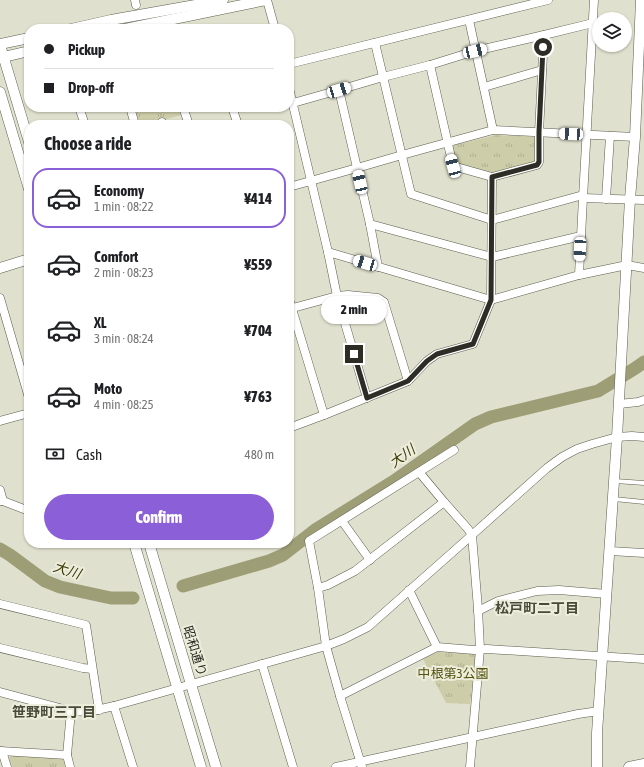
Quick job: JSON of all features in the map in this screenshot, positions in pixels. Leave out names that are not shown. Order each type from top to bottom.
[{"type":"street","points":[[93,24],[223,0]]},
{"type":"street","points":[[149,24],[267,0],[274,24]]},
{"type":"street","points":[[294,63],[548,0]]},
{"type":"street","points":[[593,12],[594,0]]},
{"type":"street","points":[[597,767],[599,711],[619,404],[630,199],[639,138],[641,0]]},
{"type":"street","points":[[469,20],[494,130]]},
{"type":"street","points":[[294,103],[475,51],[592,23]]},
{"type":"street","points":[[430,65],[453,166],[492,177],[537,165],[539,162],[544,35]]},
{"type":"street","points":[[24,39],[0,45],[2,57],[24,126]]},
{"type":"street","points":[[579,274],[592,39]]},
{"type":"street","points":[[375,43],[411,194],[492,220],[583,196],[644,200]]},
{"type":"street","points":[[2,57],[24,52]]},
{"type":"street","points":[[484,87],[542,70]]},
{"type":"street","points":[[339,90],[370,224],[378,267]]},
{"type":"street","points":[[0,92],[24,172]]},
{"type":"street","points":[[294,107],[337,296],[367,398]]},
{"type":"street","points":[[294,185],[494,130],[639,138]]},
{"type":"street","points":[[606,198],[610,136]]},
{"type":"street","points":[[294,426],[408,381],[427,361],[437,354],[473,344],[491,300],[492,177]]},
{"type":"street","points":[[370,224],[492,257],[581,236]]},
{"type":"street","points":[[328,252],[491,300],[579,274],[627,265],[644,268]]},
{"type":"street","points":[[0,268],[24,261]]},
{"type":"street","points":[[294,308],[337,296],[348,295],[378,298],[384,302],[408,381]]},
{"type":"street","points":[[0,298],[24,381]]},
{"type":"street","points":[[294,321],[324,415]]},
{"type":"street","points":[[619,404],[644,400]]},
{"type":"street","points":[[0,421],[24,414]]},
{"type":"street","points":[[0,692],[71,711],[79,712],[99,710],[326,646],[344,639],[368,627],[547,468],[562,457],[577,449],[617,437],[644,437]]},
{"type":"street","points":[[362,764],[326,646],[318,588],[309,541],[454,450]]},
{"type":"street","points":[[419,472],[472,535],[480,649],[470,767]]},
{"type":"street","points":[[0,490],[2,501],[24,509]]},
{"type":"street","points":[[318,588],[328,585],[355,571],[444,502]]},
{"type":"street","points":[[342,521],[370,560]]},
{"type":"street","points":[[135,548],[201,767]]},
{"type":"street","name":"昭和通り","points":[[150,548],[216,767]]},
{"type":"street","points":[[610,551],[644,553]]},
{"type":"street","points":[[410,590],[437,647]]},
{"type":"street","points":[[478,611],[498,601],[537,591],[559,590],[607,594]]},
{"type":"street","points":[[0,604],[86,625],[99,710]]},
{"type":"street","points":[[340,696],[437,647],[644,659]]},
{"type":"street","points":[[0,648],[92,669]]},
{"type":"street","points":[[262,664],[293,767]]},
{"type":"street","points":[[114,706],[132,767]]},
{"type":"street","points":[[70,767],[67,755],[71,711]]},
{"type":"street","points":[[336,767],[362,764],[472,738],[599,711]]},
{"type":"street","points":[[7,767],[1,751],[67,755]]},
{"type":"street","points":[[629,767],[644,764]]},
{"type":"lane","points":[[614,481],[644,483]]},
{"type":"lane","points":[[613,499],[644,502]]},
{"type":"green space","points":[[136,112],[181,112],[182,115],[162,120],[139,120]]},
{"type":"green space","points":[[496,135],[536,137],[537,163],[492,174],[455,165],[451,146]]},
{"type":"green space","name":"中根第3公園","points":[[438,652],[476,654],[470,704],[446,703],[423,659]]},
{"type":"green space","points":[[12,755],[61,758],[64,761],[65,767],[12,767],[9,758]]},
{"type":"waterway","name":"大川","points":[[294,546],[315,530],[394,481],[475,424],[491,417],[598,391],[644,362]]},
{"type":"waterway","name":"大川","points":[[183,586],[269,561],[283,555],[292,548]]},
{"type":"waterway","name":"大川","points":[[0,549],[45,581],[60,587],[111,598],[133,598]]},
{"type":"district","name":"松戸町二丁目","points":[[537,608]]},
{"type":"district","name":"笹野町三丁目","points":[[54,712]]},
{"type":"route","points":[[354,354],[367,398],[408,381],[427,361],[437,354],[473,344],[491,300],[492,177],[537,165],[539,162],[543,47]]}]
